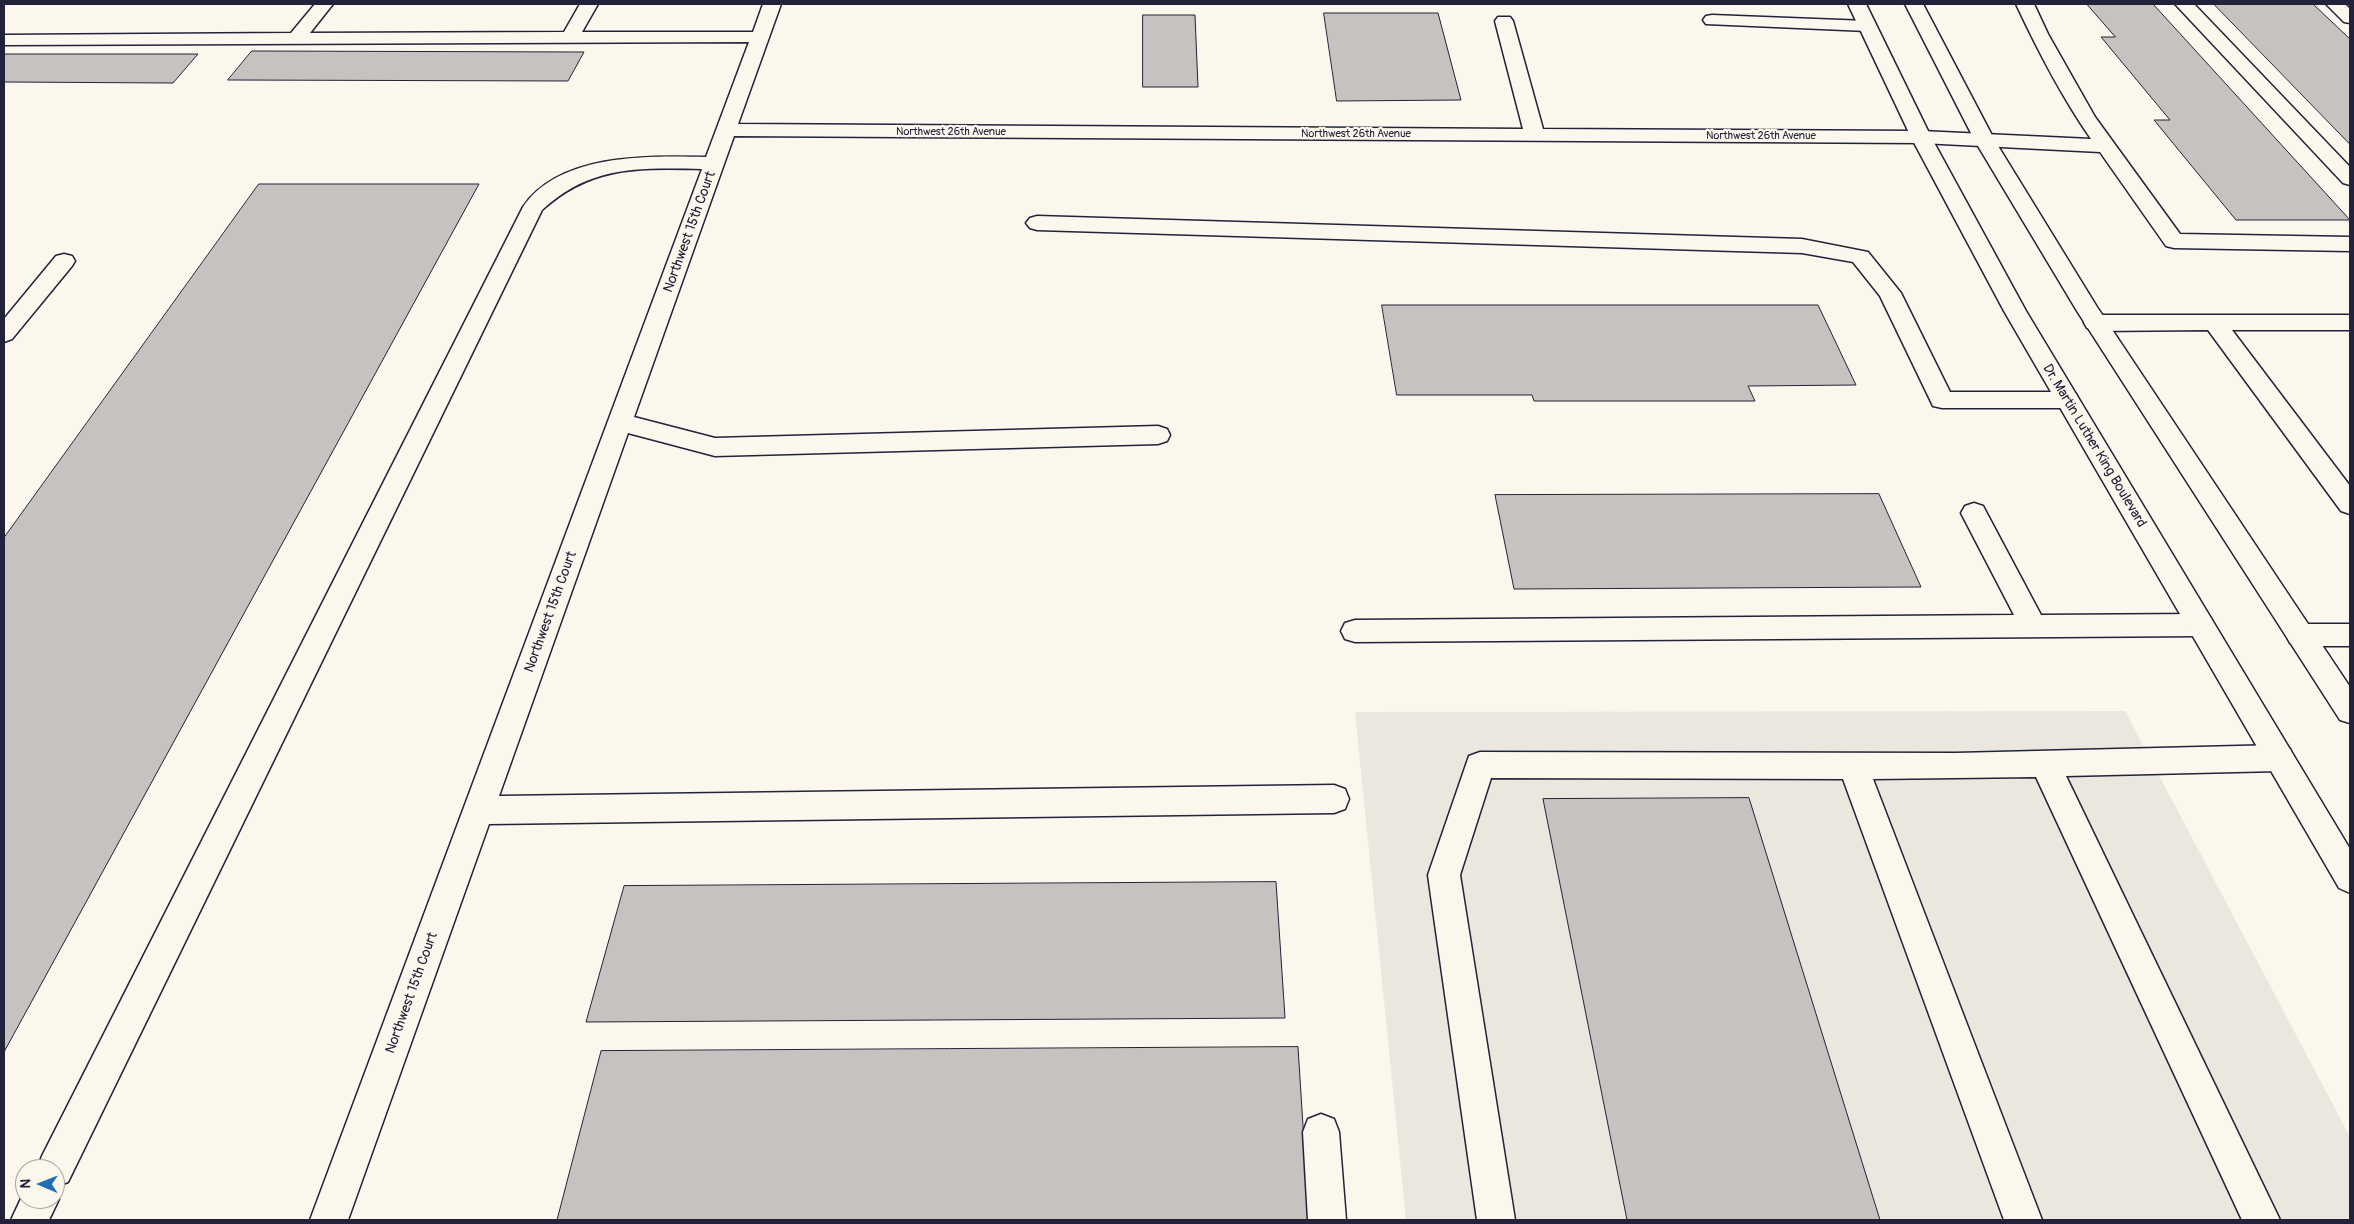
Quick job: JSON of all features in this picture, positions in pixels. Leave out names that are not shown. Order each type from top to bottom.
[{"type":"street","points":[[296,39],[324,4]]},
{"type":"street","points":[[570,38],[589,4]]},
{"type":"street","name":"Northwest 15th Court","points":[[329,1220],[772,4]]},
{"type":"street","name":"Dr. Martin Luther King Boulevard","points":[[1857,4],[1921,137],[2015,311],[2350,878]]},
{"type":"street","points":[[1914,4],[1985,141],[2095,323],[2350,711]]},
{"type":"street","points":[[2025,4],[2039,34],[2086,118],[2174,242],[2350,244]]},
{"type":"street","points":[[2184,4],[2350,179]]},
{"type":"street","points":[[2335,4],[2350,18]]},
{"type":"street","points":[[1712,20],[1867,26]]},
{"type":"street","points":[[1504,21],[1536,135]]},
{"type":"street","points":[[4,40],[760,37]]},
{"type":"street","name":"Northwest 26th Avenue","points":[[727,130],[1921,137],[2106,146]]},
{"type":"street","points":[[60,1159],[533,207],[543,195],[556,186],[590,170],[646,163],[715,163]]},
{"type":"street","points":[[1037,223],[1802,246],[1860,257],[1890,293],[1942,400],[2067,400]]},
{"type":"street","points":[[4,334],[64,261]]},
{"type":"street","points":[[2095,323],[2350,322]]},
{"type":"street","points":[[2215,323],[2350,504]]},
{"type":"street","points":[[621,422],[715,448],[1158,434]]},
{"type":"street","points":[[1974,514],[2032,626]]},
{"type":"street","points":[[1355,631],[2200,625]]},
{"type":"street","points":[[2300,635],[2350,635]]},
{"type":"street","points":[[1496,1220],[1444,875],[1480,765],[1853,766],[2045,764],[2279,758]]},
{"type":"street","points":[[2045,764],[2261,1220]]},
{"type":"street","points":[[1853,766],[2023,1220]]},
{"type":"street","points":[[479,810],[1334,799]]},
{"type":"street","points":[[1321,1132],[1327,1220]]},
{"type":"shaded area","points":[[2125,711],[2350,1137],[2350,1220],[1406,1220],[1355,712]]},
{"type":"building","points":[[2087,4],[2153,4],[2350,220],[2236,220],[2154,120],[2170,120],[2101,37],[2115,37]]},
{"type":"building","points":[[2214,4],[2313,4],[2350,39],[2350,144]]},
{"type":"building","points":[[1324,13],[1438,13],[1461,100],[1337,101]]},
{"type":"building","points":[[1143,15],[1195,15],[1198,87],[1143,87]]},
{"type":"building","points":[[252,51],[584,52],[568,81],[228,80]]},
{"type":"building","points":[[4,54],[198,54],[173,83],[4,82]]},
{"type":"building","points":[[259,184],[479,184],[4,1052],[4,538]]},
{"type":"building","points":[[1382,305],[1818,305],[1856,385],[1748,386],[1755,401],[1534,401],[1532,395],[1397,395]]},
{"type":"building","points":[[1879,494],[1921,587],[1514,589],[1495,495]]},
{"type":"building","points":[[1749,798],[1880,1220],[1627,1220],[1543,799]]},
{"type":"building","points":[[1276,882],[1285,1018],[586,1022],[624,886]]},
{"type":"building","points":[[1298,1047],[1309,1220],[557,1220],[601,1051]]}]
